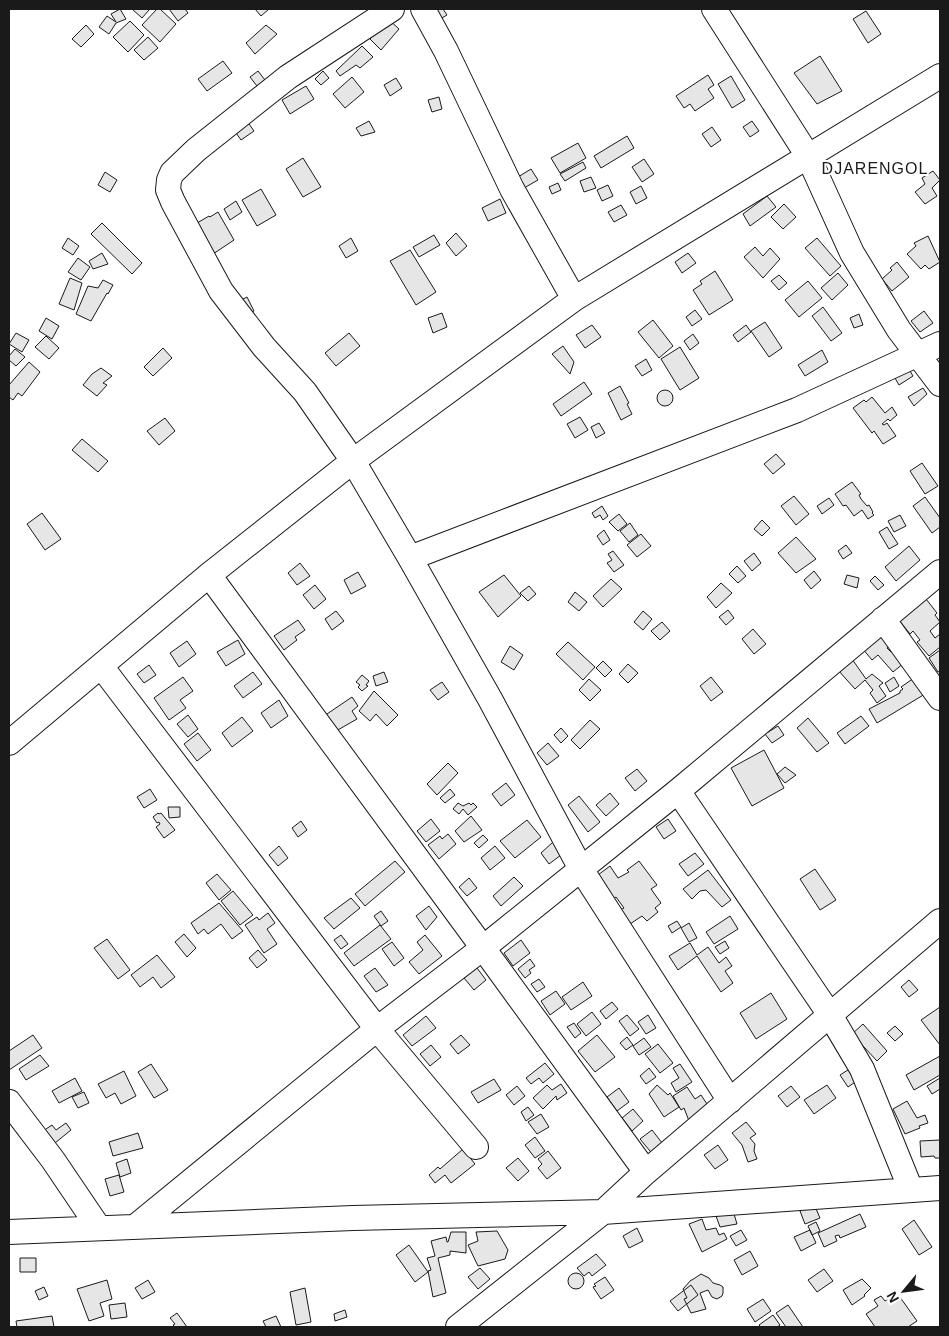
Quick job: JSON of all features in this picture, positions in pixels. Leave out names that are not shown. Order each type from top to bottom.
[{"type":"street","points":[[392,9],[288,77],[196,150],[172,173],[168,190],[221,292],[264,347],[305,392],[352,461],[410,558],[490,699],[581,869],[730,1101]]},
{"type":"street","points":[[423,9],[446,51],[512,189],[574,299]]},
{"type":"street","points":[[714,9],[808,156],[852,252],[900,330],[940,384]]},
{"type":"street","points":[[9,743],[209,575],[352,461],[574,299],[940,76]]},
{"type":"street","points":[[410,558],[797,410],[940,344]]},
{"type":"street","points":[[136,1226],[377,1029],[483,948],[678,792],[940,572]]},
{"type":"street","points":[[209,575],[646,1172]]},
{"type":"street","points":[[883,619],[940,698]]},
{"type":"street","points":[[101,666],[377,1029],[476,1147]]},
{"type":"street","points":[[678,792],[830,1015],[862,1069],[912,1190]]},
{"type":"street","points":[[458,1327],[603,1212],[646,1172],[939,925]]},
{"type":"street","points":[[9,1102],[53,1160],[99,1228]]},
{"type":"street","points":[[9,1232],[352,1218],[603,1212],[940,1188]]},
{"type":"building","points":[[120,9],[126,19],[116,23],[109,34],[99,27],[107,16],[116,22],[111,14]]},
{"type":"building","points":[[132,9],[148,9],[149,10],[142,18]]},
{"type":"building","points":[[157,9],[160,9],[176,24],[160,42],[142,25]]},
{"type":"building","points":[[169,9],[185,9],[188,13],[178,21]]},
{"type":"building","points":[[255,9],[269,9],[261,16]]},
{"type":"building","points":[[432,9],[443,9],[447,15],[433,23]]},
{"type":"building","points":[[866,11],[881,34],[868,43],[853,19]]},
{"type":"building","points":[[387,18],[399,29],[381,50],[370,39]]},
{"type":"building","points":[[130,21],[144,35],[128,52],[113,37]]},
{"type":"building","points":[[86,25],[94,34],[81,47],[72,39]]},
{"type":"building","points":[[266,25],[277,34],[255,54],[246,43]]},
{"type":"building","points":[[148,37],[158,48],[144,60],[134,50]]},
{"type":"building","points":[[362,46],[373,57],[360,68],[356,65],[340,76],[336,71]]},
{"type":"building","points":[[820,56],[842,91],[817,104],[794,73]]},
{"type":"building","points":[[223,61],[232,73],[207,91],[198,79]]},
{"type":"building","points":[[258,71],[265,80],[257,86],[250,77]]},
{"type":"building","points":[[323,71],[329,78],[321,85],[315,79]]},
{"type":"building","points":[[708,75],[714,85],[708,89],[714,98],[695,111],[690,104],[684,108],[676,96]]},
{"type":"building","points":[[731,76],[745,100],[732,108],[718,84]]},
{"type":"building","points":[[352,77],[364,92],[345,108],[333,94]]},
{"type":"building","points":[[396,78],[402,88],[390,96],[384,85]]},
{"type":"building","points":[[306,86],[314,99],[290,114],[282,100]]},
{"type":"building","points":[[439,97],[442,109],[432,112],[428,100]]},
{"type":"building","points":[[247,121],[254,131],[241,140],[234,130]]},
{"type":"building","points":[[369,121],[375,132],[361,136],[356,128]]},
{"type":"building","points":[[752,121],[759,131],[750,137],[743,127]]},
{"type":"building","points":[[712,127],[721,140],[711,147],[702,134]]},
{"type":"building","points":[[627,136],[634,148],[601,168],[594,156]]},
{"type":"building","points":[[578,143],[586,158],[560,173],[551,158]]},
{"type":"building","points":[[303,158],[321,187],[303,197],[286,169]]},
{"type":"building","points":[[644,159],[654,174],[642,182],[632,167]]},
{"type":"building","points":[[583,162],[586,168],[565,181],[560,174]]},
{"type":"building","points":[[531,169],[538,180],[524,188],[518,177]]},
{"type":"building","points":[[933,171],[940,180],[932,188],[937,196],[925,204],[915,192],[925,184],[922,178]]},
{"type":"building","points":[[105,172],[117,180],[110,192],[98,185]]},
{"type":"building","points":[[591,177],[596,188],[584,192],[580,181]]},
{"type":"building","points":[[558,183],[561,190],[552,194],[549,187]]},
{"type":"building","points":[[608,185],[613,196],[602,201],[597,190]]},
{"type":"building","points":[[641,186],[647,198],[636,204],[630,192]]},
{"type":"building","points":[[261,189],[276,215],[257,226],[242,200]]},
{"type":"building","points":[[767,196],[776,207],[750,226],[743,214]]},
{"type":"building","points":[[500,199],[506,213],[488,221],[482,208]]},
{"type":"building","points":[[236,201],[242,212],[230,220],[224,209]]},
{"type":"building","points":[[784,204],[796,217],[783,229],[771,217]]},
{"type":"building","points":[[621,205],[627,215],[614,222],[608,212]]},
{"type":"building","points":[[218,212],[234,240],[210,256],[192,226]]},
{"type":"building","points":[[102,223],[142,263],[132,274],[91,234]]},
{"type":"building","points":[[456,233],[467,246],[456,256],[446,243]]},
{"type":"building","points":[[434,235],[440,245],[419,257],[413,247]]},
{"type":"building","points":[[928,236],[940,262],[929,269],[925,265],[921,269],[907,254],[916,246],[914,243]]},
{"type":"building","points":[[68,238],[79,246],[73,255],[62,248]]},
{"type":"building","points":[[351,238],[358,251],[346,258],[339,246]]},
{"type":"building","points":[[817,238],[841,266],[830,276],[805,248]]},
{"type":"building","points":[[755,247],[763,256],[770,248],[780,259],[763,278],[744,257]]},
{"type":"building","points":[[410,250],[436,292],[416,305],[390,261]]},
{"type":"building","points":[[102,253],[108,264],[93,269],[89,261]]},
{"type":"building","points":[[688,253],[696,263],[682,273],[675,262]]},
{"type":"building","points":[[78,258],[90,267],[81,280],[68,272]]},
{"type":"building","points":[[897,262],[909,277],[892,291],[882,279],[892,270],[890,268]]},
{"type":"building","points":[[715,271],[733,300],[709,315],[693,290],[702,284],[700,281]]},
{"type":"building","points":[[838,273],[848,285],[832,300],[821,288]]},
{"type":"building","points":[[779,275],[787,283],[779,290],[771,281]]},
{"type":"building","points":[[70,278],[82,283],[74,310],[59,304]]},
{"type":"building","points":[[103,280],[113,285],[91,321],[76,314],[88,286],[98,288]]},
{"type":"building","points":[[808,281],[822,298],[799,317],[785,300]]},
{"type":"building","points":[[247,297],[254,311],[243,318],[234,304]]},
{"type":"building","points":[[823,307],[842,333],[831,341],[812,316]]},
{"type":"building","points":[[695,310],[702,319],[692,326],[686,317]]},
{"type":"building","points":[[924,311],[933,323],[920,332],[911,321]]},
{"type":"building","points":[[442,313],[447,327],[433,333],[428,318]]},
{"type":"building","points":[[859,314],[863,325],[854,328],[850,318]]},
{"type":"building","points":[[46,318],[59,326],[52,339],[39,331]]},
{"type":"building","points":[[653,320],[673,346],[659,358],[638,332]]},
{"type":"building","points":[[765,322],[782,348],[769,357],[751,331]]},
{"type":"building","points":[[592,325],[601,337],[585,348],[576,335]]},
{"type":"building","points":[[746,325],[751,332],[738,342],[733,335]]},
{"type":"building","points":[[16,333],[29,340],[22,352],[9,344]]},
{"type":"building","points":[[349,333],[360,346],[336,366],[325,353]]},
{"type":"building","points":[[693,334],[699,343],[690,350],[684,341]]},
{"type":"building","points":[[46,336],[59,348],[49,359],[35,347]]},
{"type":"building","points":[[563,346],[574,362],[570,374],[552,354]]},
{"type":"building","points":[[680,347],[699,378],[680,390],[661,359]]},
{"type":"building","points":[[163,348],[172,358],[153,376],[144,367]]},
{"type":"building","points":[[15,349],[25,357],[16,366],[9,360],[9,356]]},
{"type":"building","points":[[822,350],[828,362],[805,376],[798,365]]},
{"type":"building","points":[[646,359],[652,370],[642,376],[635,366]]},
{"type":"building","points":[[29,362],[40,372],[22,396],[18,393],[13,400],[9,397],[9,385]]},
{"type":"building","points":[[906,364],[913,376],[899,385],[892,373]]},
{"type":"building","points":[[101,368],[112,376],[103,383],[107,385],[97,396],[83,385],[92,374]]},
{"type":"building","points":[[584,382],[592,394],[561,416],[553,404]]},
{"type":"building","points":[[620,386],[629,403],[627,404],[632,414],[621,420],[608,393]]},
{"type":"building","points":[[923,388],[927,394],[914,406],[908,397]]},
{"type":"building","points":[[662,390],[668,390],[673,395],[671,404],[662,406],[657,401],[657,395]]},
{"type":"building","points":[[872,397],[885,413],[892,407],[897,415],[890,421],[888,419],[882,424],[887,423],[896,436],[883,444],[853,408]]},
{"type":"building","points":[[580,417],[588,430],[575,438],[567,424]]},
{"type":"building","points":[[165,418],[175,431],[159,445],[147,431]]},
{"type":"building","points":[[599,423],[605,433],[596,438],[591,427]]},
{"type":"building","points":[[82,439],[108,461],[98,472],[72,450]]},
{"type":"building","points":[[776,454],[785,464],[773,474],[764,464]]},
{"type":"building","points":[[922,463],[938,486],[925,494],[910,471]]},
{"type":"building","points":[[852,482],[861,494],[859,495],[861,499],[867,506],[869,505],[873,512],[874,515],[868,519],[862,510],[854,516],[846,505],[843,506],[835,494]]},
{"type":"building","points":[[794,496],[809,514],[796,525],[781,506]]},
{"type":"building","points":[[925,497],[940,518],[940,527],[932,533],[913,506]]},
{"type":"building","points":[[829,498],[834,505],[822,514],[817,506]]},
{"type":"building","points":[[602,506],[608,516],[603,520],[600,515],[595,518],[592,513]]},
{"type":"building","points":[[42,513],[61,539],[45,550],[27,524]]},
{"type":"building","points":[[619,514],[627,524],[618,531],[609,522]]},
{"type":"building","points":[[900,515],[906,526],[894,532],[888,521]]},
{"type":"building","points":[[762,520],[770,528],[762,536],[754,529]]},
{"type":"building","points":[[630,523],[638,535],[629,542],[620,531]]},
{"type":"building","points":[[887,527],[898,544],[889,549],[879,532]]},
{"type":"building","points":[[604,530],[610,540],[603,545],[597,536]]},
{"type":"building","points":[[641,534],[651,546],[637,557],[627,545]]},
{"type":"building","points":[[796,537],[816,559],[796,573],[778,553]]},
{"type":"building","points":[[846,545],[852,553],[843,559],[838,551]]},
{"type":"building","points":[[909,546],[920,560],[896,581],[885,567]]},
{"type":"building","points":[[613,551],[624,565],[614,572],[607,563],[612,560],[608,554]]},
{"type":"building","points":[[754,553],[761,563],[752,571],[744,561]]},
{"type":"building","points":[[300,563],[310,576],[297,585],[288,573]]},
{"type":"building","points":[[737,566],[746,576],[738,583],[729,574]]},
{"type":"building","points":[[814,571],[821,580],[811,589],[804,580]]},
{"type":"building","points":[[358,572],[366,586],[351,594],[344,580]]},
{"type":"building","points":[[504,575],[521,596],[498,617],[479,592]]},
{"type":"building","points":[[847,575],[859,578],[857,588],[844,584]]},
{"type":"building","points":[[875,576],[884,585],[878,590],[870,581]]},
{"type":"building","points":[[611,579],[622,589],[603,607],[593,596]]},
{"type":"building","points":[[721,583],[732,593],[716,608],[707,597]]},
{"type":"building","points":[[315,585],[326,599],[314,609],[303,595]]},
{"type":"building","points":[[529,586],[536,594],[528,601],[520,593]]},
{"type":"building","points":[[575,592],[587,602],[579,611],[568,602]]},
{"type":"building","points":[[926,599],[937,613],[935,615],[940,622],[930,631],[935,638],[940,634],[940,647],[929,656],[917,642],[920,640],[913,631],[910,634],[899,620]]},
{"type":"building","points":[[728,610],[734,618],[726,625],[719,617]]},
{"type":"building","points":[[336,611],[344,621],[332,630],[325,619]]},
{"type":"building","points":[[643,611],[652,619],[643,630],[634,622]]},
{"type":"building","points":[[298,620],[305,630],[295,637],[297,640],[284,650],[274,636]]},
{"type":"building","points":[[662,622],[670,631],[660,640],[651,631]]},
{"type":"building","points":[[753,629],[766,644],[754,654],[742,639]]},
{"type":"building","points":[[881,633],[891,645],[887,648],[891,652],[893,650],[904,663],[893,672],[878,655],[872,660],[862,648]]},
{"type":"building","points":[[238,640],[245,654],[226,666],[217,652]]},
{"type":"building","points":[[187,641],[196,654],[179,667],[170,653]]},
{"type":"building","points":[[568,642],[595,667],[583,680],[556,654]]},
{"type":"building","points":[[510,646],[523,655],[514,670],[501,662]]},
{"type":"building","points":[[940,650],[940,671],[938,672],[929,658]]},
{"type":"building","points":[[852,659],[866,679],[872,674],[883,683],[879,686],[886,696],[877,703],[870,693],[873,690],[865,680],[855,689],[838,670]]},
{"type":"building","points":[[603,661],[612,670],[605,677],[596,668]]},
{"type":"building","points":[[628,664],[638,673],[628,683],[619,674]]},
{"type":"building","points":[[149,665],[156,675],[144,683],[137,674]]},
{"type":"building","points":[[253,672],[262,684],[243,698],[234,686]]},
{"type":"building","points":[[384,672],[388,682],[376,686],[373,676]]},
{"type":"building","points":[[362,675],[369,681],[366,685],[368,686],[362,691],[358,687],[360,685],[356,682]]},
{"type":"building","points":[[183,677],[193,691],[180,700],[186,708],[169,720],[154,698]]},
{"type":"building","points":[[711,677],[723,692],[711,701],[700,686]]},
{"type":"building","points":[[894,677],[899,686],[890,692],[885,683]]},
{"type":"building","points":[[914,678],[925,694],[877,723],[869,709],[900,693],[903,689],[901,687]]},
{"type":"building","points":[[589,679],[601,690],[590,701],[579,690]]},
{"type":"building","points":[[442,682],[449,692],[438,700],[430,690]]},
{"type":"building","points":[[374,691],[398,715],[387,726],[376,714],[370,721],[359,711]]},
{"type":"building","points":[[352,697],[358,706],[352,711],[357,719],[336,731],[324,716]]},
{"type":"building","points":[[279,700],[288,716],[271,728],[261,713]]},
{"type":"building","points":[[188,715],[198,729],[188,737],[177,724]]},
{"type":"building","points":[[861,716],[869,726],[845,744],[837,733]]},
{"type":"building","points":[[242,717],[253,731],[232,747],[222,733]]},
{"type":"building","points":[[808,718],[829,743],[817,752],[797,728]]},
{"type":"building","points":[[590,720],[600,729],[580,749],[571,740]]},
{"type":"building","points":[[778,726],[784,735],[772,743],[765,734]]},
{"type":"building","points":[[561,728],[568,736],[561,743],[554,735]]},
{"type":"building","points":[[198,733],[211,750],[197,761],[184,744]]},
{"type":"building","points":[[548,743],[559,756],[547,765],[537,753]]},
{"type":"building","points":[[764,750],[784,788],[752,806],[731,768]]},
{"type":"building","points":[[448,763],[458,773],[437,795],[427,784]]},
{"type":"building","points":[[785,767],[796,775],[785,783],[777,774]]},
{"type":"building","points":[[637,769],[647,781],[635,791],[625,778]]},
{"type":"building","points":[[506,783],[515,795],[501,806],[492,794]]},
{"type":"building","points":[[150,789],[157,800],[144,808],[137,797]]},
{"type":"building","points":[[450,789],[455,795],[445,803],[440,798]]},
{"type":"building","points":[[610,793],[619,804],[606,816],[596,805]]},
{"type":"building","points":[[579,796],[600,822],[588,832],[568,805]]},
{"type":"building","points":[[458,803],[463,806],[473,803],[477,807],[468,815],[463,809],[459,814],[453,809]]},
{"type":"building","points":[[168,807],[180,807],[180,817],[169,818]]},
{"type":"building","points":[[161,813],[175,830],[164,838],[156,827],[160,824],[159,822],[157,823],[153,817]]},
{"type":"building","points":[[471,816],[482,830],[464,842],[455,831]]},
{"type":"building","points":[[431,819],[440,831],[426,842],[417,831]]},
{"type":"building","points":[[668,819],[676,831],[664,839],[656,827]]},
{"type":"building","points":[[527,820],[541,837],[515,858],[500,841]]},
{"type":"building","points":[[301,821],[307,830],[298,837],[292,828]]},
{"type":"building","points":[[448,834],[456,844],[439,859],[428,845],[440,836],[442,839]]},
{"type":"building","points":[[483,835],[488,840],[479,848],[474,843]]},
{"type":"building","points":[[553,842],[561,855],[549,864],[541,853]]},
{"type":"building","points":[[279,846],[288,858],[278,866],[269,855]]},
{"type":"building","points":[[495,846],[505,858],[490,870],[481,858]]},
{"type":"building","points":[[695,853],[704,864],[688,876],[679,864]]},
{"type":"building","points":[[395,861],[405,872],[365,906],[355,894]]},
{"type":"building","points":[[639,861],[657,885],[651,889],[661,903],[655,908],[658,912],[647,921],[642,916],[630,924],[620,910],[624,908],[616,897],[613,899],[598,875],[610,866],[618,878],[629,872],[627,870]]},
{"type":"building","points":[[815,869],[836,900],[820,910],[800,879]]},
{"type":"building","points":[[708,870],[731,900],[722,907],[706,890],[700,891],[692,899],[683,889]]},
{"type":"building","points":[[217,874],[231,890],[219,900],[206,883]]},
{"type":"building","points":[[514,877],[523,886],[501,906],[493,896]]},
{"type":"building","points":[[469,878],[477,888],[467,896],[459,887]]},
{"type":"building","points":[[233,891],[253,915],[240,925],[221,901]]},
{"type":"building","points":[[351,898],[360,908],[334,929],[324,918]]},
{"type":"building","points":[[219,903],[243,931],[232,939],[221,924],[208,934],[204,929],[198,934],[191,923]]},
{"type":"building","points":[[429,906],[437,917],[426,930],[416,916]]},
{"type":"building","points":[[381,911],[388,921],[381,926],[374,916]]},
{"type":"building","points":[[268,913],[275,923],[267,929],[277,944],[264,953],[245,925],[257,917],[259,920]]},
{"type":"building","points":[[730,916],[738,929],[714,944],[706,932]]},
{"type":"building","points":[[677,921],[681,927],[672,933],[668,926]]},
{"type":"building","points":[[689,923],[697,938],[689,942],[681,928]]},
{"type":"building","points":[[380,925],[391,939],[354,966],[344,953]]},
{"type":"building","points":[[184,934],[196,948],[187,957],[175,942]]},
{"type":"building","points":[[341,935],[348,944],[341,949],[334,940]]},
{"type":"building","points":[[425,935],[442,956],[419,974],[409,962],[423,950],[417,942]]},
{"type":"building","points":[[107,939],[130,970],[118,979],[94,948]]},
{"type":"building","points":[[521,940],[530,953],[513,966],[504,953]]},
{"type":"building","points":[[725,941],[729,948],[720,954],[715,947]]},
{"type":"building","points":[[392,942],[404,958],[394,966],[382,949]]},
{"type":"building","points":[[690,943],[697,955],[708,947],[719,963],[726,957],[732,966],[725,971],[733,983],[721,992],[697,956],[678,970],[669,956]]},
{"type":"building","points":[[258,950],[267,960],[257,968],[249,958]]},
{"type":"building","points":[[157,955],[175,977],[161,988],[153,977],[140,987],[131,975]]},
{"type":"building","points":[[530,959],[535,966],[529,970],[531,973],[525,978],[518,969]]},
{"type":"building","points":[[375,968],[388,985],[376,992],[364,976]]},
{"type":"building","points":[[477,968],[486,980],[474,990],[464,978]]},
{"type":"building","points":[[539,979],[545,987],[537,992],[531,984]]},
{"type":"building","points":[[909,980],[918,990],[909,997],[901,987]]},
{"type":"building","points":[[583,982],[592,996],[571,1010],[562,997]]},
{"type":"building","points":[[556,991],[565,1004],[550,1015],[541,1001]]},
{"type":"building","points":[[771,993],[787,1019],[756,1039],[740,1013]]},
{"type":"building","points":[[612,1002],[618,1009],[606,1019],[600,1011]]},
{"type":"building","points":[[940,1007],[940,1045],[921,1020]]},
{"type":"building","points":[[592,1012],[601,1024],[586,1036],[577,1024]]},
{"type":"building","points":[[627,1015],[639,1029],[630,1036],[619,1021]]},
{"type":"building","points":[[648,1015],[656,1028],[646,1034],[638,1022]]},
{"type":"building","points":[[426,1016],[436,1028],[412,1046],[403,1035]]},
{"type":"building","points":[[574,1023],[581,1033],[575,1038],[567,1027]]},
{"type":"building","points":[[863,1024],[887,1051],[877,1061],[852,1034]]},
{"type":"building","points":[[895,1026],[903,1034],[895,1041],[887,1033]]},
{"type":"building","points":[[33,1035],[42,1048],[9,1070],[9,1051]]},
{"type":"building","points":[[461,1035],[470,1045],[458,1054],[450,1044]]},
{"type":"building","points":[[597,1035],[615,1057],[595,1072],[578,1051]]},
{"type":"building","points":[[627,1037],[633,1045],[626,1050],[620,1043]]},
{"type":"building","points":[[644,1038],[651,1047],[639,1055],[633,1046]]},
{"type":"building","points":[[658,1044],[673,1063],[660,1073],[645,1054]]},
{"type":"building","points":[[431,1045],[441,1057],[430,1066],[420,1054]]},
{"type":"building","points":[[40,1055],[49,1066],[26,1080],[19,1069]]},
{"type":"building","points":[[940,1056],[940,1075],[914,1090],[906,1075]]},
{"type":"building","points":[[545,1063],[554,1074],[543,1083],[539,1078],[531,1084],[526,1078]]},
{"type":"building","points":[[151,1064],[168,1090],[154,1098],[138,1072]]},
{"type":"building","points":[[680,1064],[692,1082],[676,1092],[671,1083],[679,1078],[673,1068]]},
{"type":"building","points":[[649,1068],[656,1077],[646,1084],[640,1076]]},
{"type":"building","points":[[851,1068],[858,1080],[848,1087],[840,1075]]},
{"type":"building","points":[[124,1071],[136,1096],[121,1104],[115,1093],[106,1098],[98,1084]]},
{"type":"building","points":[[75,1078],[82,1091],[59,1103],[52,1091]]},
{"type":"building","points":[[940,1078],[940,1089],[932,1094],[927,1086]]},
{"type":"building","points":[[494,1079],[501,1090],[478,1103],[471,1092]]},
{"type":"building","points":[[561,1084],[567,1093],[557,1100],[556,1096],[543,1109],[533,1098],[547,1085],[552,1090]]},
{"type":"building","points":[[657,1085],[668,1095],[670,1093],[679,1107],[664,1117],[649,1094]]},
{"type":"building","points":[[827,1085],[836,1098],[814,1114],[804,1100]]},
{"type":"building","points":[[517,1086],[525,1096],[514,1105],[506,1095]]},
{"type":"building","points":[[791,1086],[800,1097],[787,1107],[778,1096]]},
{"type":"building","points":[[687,1087],[695,1099],[701,1095],[711,1110],[691,1126],[684,1108],[681,1110],[673,1096]]},
{"type":"building","points":[[619,1088],[629,1102],[617,1111],[607,1097]]},
{"type":"building","points":[[84,1092],[89,1103],[78,1108],[72,1097]]},
{"type":"building","points":[[907,1101],[917,1118],[925,1115],[928,1123],[905,1134],[893,1109]]},
{"type":"building","points":[[528,1107],[534,1115],[526,1121],[521,1112]]},
{"type":"building","points":[[633,1109],[643,1121],[632,1131],[622,1118]]},
{"type":"building","points":[[541,1114],[549,1127],[537,1134],[528,1122]]},
{"type":"building","points":[[746,1122],[756,1134],[750,1138],[755,1144],[754,1151],[757,1159],[748,1162],[742,1145],[732,1133]]},
{"type":"building","points":[[66,1123],[71,1130],[50,1147],[40,1133],[52,1125],[56,1130]]},
{"type":"building","points":[[652,1130],[666,1148],[655,1157],[640,1139]]},
{"type":"building","points":[[138,1133],[143,1148],[113,1156],[109,1142]]},
{"type":"building","points":[[535,1137],[545,1151],[535,1158],[525,1145]]},
{"type":"building","points":[[940,1140],[940,1158],[935,1158],[934,1156],[921,1157],[920,1141]]},
{"type":"building","points":[[718,1145],[728,1160],[715,1169],[704,1155]]},
{"type":"building","points":[[463,1149],[475,1164],[451,1183],[445,1175],[435,1183],[429,1175],[438,1167],[440,1169]]},
{"type":"building","points":[[548,1151],[561,1168],[547,1179],[538,1168],[542,1164],[538,1159]]},
{"type":"building","points":[[518,1158],[529,1171],[518,1181],[506,1168]]},
{"type":"building","points":[[127,1159],[131,1173],[120,1177],[116,1163]]},
{"type":"building","points":[[119,1175],[124,1192],[110,1196],[105,1179]]},
{"type":"building","points":[[814,1204],[820,1218],[805,1224],[800,1211]]},
{"type":"building","points":[[734,1214],[737,1224],[720,1227],[716,1216]]},
{"type":"building","points":[[860,1214],[866,1227],[840,1238],[839,1235],[835,1236],[837,1241],[824,1247],[818,1233]]},
{"type":"building","points":[[702,1219],[706,1230],[716,1228],[719,1235],[724,1233],[727,1239],[702,1252],[689,1224]]},
{"type":"building","points":[[914,1220],[932,1247],[919,1255],[902,1229]]},
{"type":"building","points":[[816,1222],[820,1231],[812,1235],[808,1226]]},
{"type":"building","points":[[637,1228],[643,1241],[629,1248],[623,1236]]},
{"type":"building","points":[[741,1230],[747,1240],[736,1246],[730,1236]]},
{"type":"building","points":[[810,1230],[816,1243],[801,1251],[794,1237]]},
{"type":"building","points":[[497,1231],[508,1250],[505,1259],[478,1266],[468,1245],[478,1241],[476,1232]]},
{"type":"building","points":[[451,1232],[466,1232],[466,1253],[450,1251],[450,1255],[438,1258],[446,1293],[433,1297],[428,1271],[431,1270],[427,1258],[435,1256],[431,1241],[446,1237],[448,1242]]},
{"type":"building","points":[[409,1245],[428,1272],[415,1282],[396,1255]]},
{"type":"building","points":[[750,1251],[758,1266],[742,1275],[734,1260]]},
{"type":"building","points":[[596,1254],[606,1265],[592,1276],[589,1272],[584,1276],[577,1268]]},
{"type":"building","points":[[20,1258],[36,1258],[36,1272],[20,1272]]},
{"type":"building","points":[[480,1268],[490,1279],[478,1289],[468,1277]]},
{"type":"building","points":[[824,1269],[833,1281],[817,1292],[808,1280]]},
{"type":"building","points":[[573,1273],[579,1273],[584,1278],[582,1287],[573,1289],[568,1284],[568,1278]]},
{"type":"building","points":[[701,1274],[709,1278],[713,1283],[723,1287],[723,1293],[717,1299],[712,1297],[708,1290],[700,1293],[706,1309],[691,1313],[684,1299],[687,1298],[683,1289],[691,1280]]},
{"type":"building","points":[[605,1277],[614,1290],[601,1299],[593,1287],[596,1286],[594,1284]]},
{"type":"building","points":[[862,1279],[871,1288],[865,1296],[852,1305],[843,1290]]},
{"type":"building","points":[[107,1280],[112,1299],[100,1303],[104,1316],[89,1321],[77,1289]]},
{"type":"building","points":[[148,1280],[155,1292],[142,1299],[135,1288]]},
{"type":"building","points":[[691,1285],[698,1295],[678,1311],[670,1301]]},
{"type":"building","points":[[44,1287],[48,1296],[39,1300],[35,1291]]},
{"type":"building","points":[[305,1288],[311,1322],[296,1325],[290,1292]]},
{"type":"building","points":[[897,1293],[917,1321],[908,1327],[875,1327],[866,1314],[878,1306],[874,1300],[881,1296],[885,1301]]},
{"type":"building","points":[[763,1299],[771,1311],[755,1322],[747,1309]]},
{"type":"building","points":[[125,1303],[127,1317],[111,1319],[109,1305]]},
{"type":"building","points":[[788,1305],[803,1327],[786,1327],[776,1313]]},
{"type":"building","points":[[345,1310],[347,1317],[335,1321],[334,1314]]},
{"type":"building","points":[[177,1313],[187,1327],[175,1327],[173,1325],[175,1324],[170,1318]]},
{"type":"building","points":[[773,1315],[780,1325],[777,1327],[761,1327],[759,1325]]},
{"type":"building","points":[[52,1316],[54,1327],[17,1327],[16,1321]]},
{"type":"building","points":[[276,1316],[281,1327],[266,1327],[263,1321]]},
{"type":"district","name":"DJARENGOL","points":[[875,168]]}]
